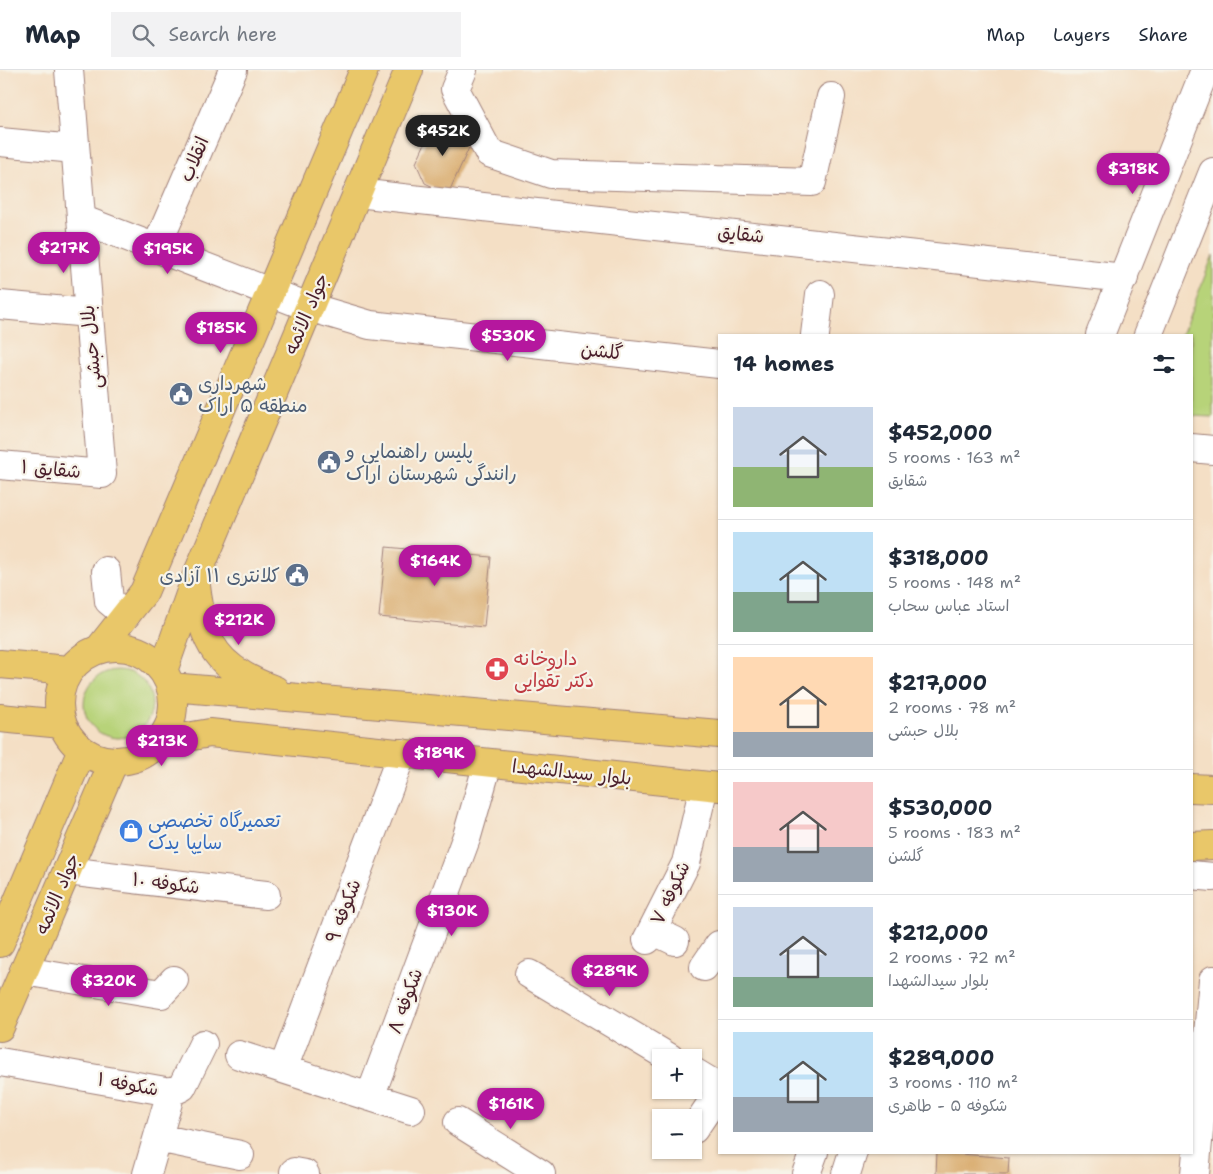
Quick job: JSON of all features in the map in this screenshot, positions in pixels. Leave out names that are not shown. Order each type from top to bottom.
[{"type":"main road","points":[[99,649],[144,592],[364,70]]},
{"type":"main road","name":"جواد الائمه","points":[[167,679],[195,580],[409,70]]},
{"type":"main road","points":[[195,580],[200,618],[210,645],[227,665],[268,687],[298,698]]},
{"type":"main road","points":[[117,646],[135,650],[151,658],[167,679],[173,702],[172,716],[167,730],[158,742],[145,753],[130,759],[114,761],[97,757],[82,750],[62,724],[59,706],[61,687],[70,670],[82,657],[99,649],[117,646]]},
{"type":"main road","points":[[0,664],[70,670]]},
{"type":"main road","points":[[167,679],[298,698],[718,734]]},
{"type":"main road","points":[[0,718],[62,724]]},
{"type":"main road","name":"بلوار سیدالشهدا","points":[[158,742],[210,734],[711,786]]},
{"type":"main road","name":"جواد الائمه","points":[[0,944],[82,750]]},
{"type":"main road","name":"جواد الائمه","points":[[0,1027],[114,761]]},
{"type":"main road","points":[[1193,788],[1213,789]]},
{"type":"main road","points":[[1193,846],[1213,845]]},
{"type":"street","name":"بلال حبشی","points":[[69,70],[102,474]]},
{"type":"street","name":"انقلاب","points":[[156,248],[233,70]]},
{"type":"street","points":[[463,70],[455,89],[489,153],[551,174],[812,182],[831,97]]},
{"type":"street","points":[[1100,334],[1206,70]]},
{"type":"street","points":[[0,142],[75,149]]},
{"type":"street","points":[[1148,334],[1213,172]]},
{"type":"street","name":"شقایق","points":[[357,193],[1124,278]]},
{"type":"street","name":"گلشن","points":[[81,219],[309,307],[370,325],[718,364]]},
{"type":"street","points":[[815,334],[820,294]]},
{"type":"street","points":[[0,305],[89,313]]},
{"type":"street","points":[[1193,448],[1213,450]]},
{"type":"street","name":"شقایق ۱","points":[[0,465],[102,474]]},
{"type":"street","points":[[106,571],[109,601],[126,615]]},
{"type":"street","name":"شکوفه ۹","points":[[283,1070],[402,753]]},
{"type":"street","name":"شکوفه ۸","points":[[370,1097],[467,836],[488,763]]},
{"type":"street","name":"شکوفه ۷","points":[[658,937],[686,863],[711,786]]},
{"type":"street","name":"شکوفه ۱۰","points":[[66,871],[266,895]]},
{"type":"street","points":[[1193,875],[1213,877]]},
{"type":"street","points":[[24,971],[161,994],[174,980]]},
{"type":"street","points":[[529,974],[655,1049]]},
{"type":"street","points":[[1195,1174],[1201,1146],[1207,1006]]},
{"type":"street","points":[[172,1092],[182,1087],[203,1044]]},
{"type":"street","points":[[239,1055],[410,1110]]},
{"type":"street","name":"شکوفه ۱","points":[[0,1062],[172,1092],[148,1174]]},
{"type":"street","points":[[702,1077],[718,1086]]},
{"type":"street","points":[[702,1117],[718,1093]]},
{"type":"street","points":[[458,1122],[541,1174]]},
{"type":"street","points":[[158,1138],[240,1155]]},
{"type":"street","points":[[806,1174],[813,1154]]},
{"type":"street","points":[[846,1174],[852,1154]]},
{"type":"green space","points":[[1213,255],[1213,417],[1193,416],[1193,334],[1182,334]]},
{"type":"green space","points":[[111,670],[125,670],[137,675],[147,685],[152,697],[152,711],[147,723],[137,733],[125,738],[111,738],[99,733],[89,723],[84,711],[84,697],[89,685],[99,675]]},
{"type":"building","points":[[435,121],[473,139],[448,194],[425,183],[416,163]]},
{"type":"building","points":[[386,547],[491,557],[484,627],[379,617]]},
{"type":"building","points":[[937,1154],[1009,1158],[1008,1174],[936,1174]]},
{"type":"place","name":"شهرداری منطقه ۵ اراک","points":[[181,394]]},
{"type":"place","name":"پلیس راهنمایی و رانندگی شهرستان اراک","points":[[329,462]]},
{"type":"place","name":"کلانتری ۱۱ آزادی","points":[[297,575]]},
{"type":"place","name":"داروخانه دکتر تقوایی","points":[[497,669]]},
{"type":"place","name":"تعمیرگاه تخصصی سایپا یدک","points":[[131,831]]}]
